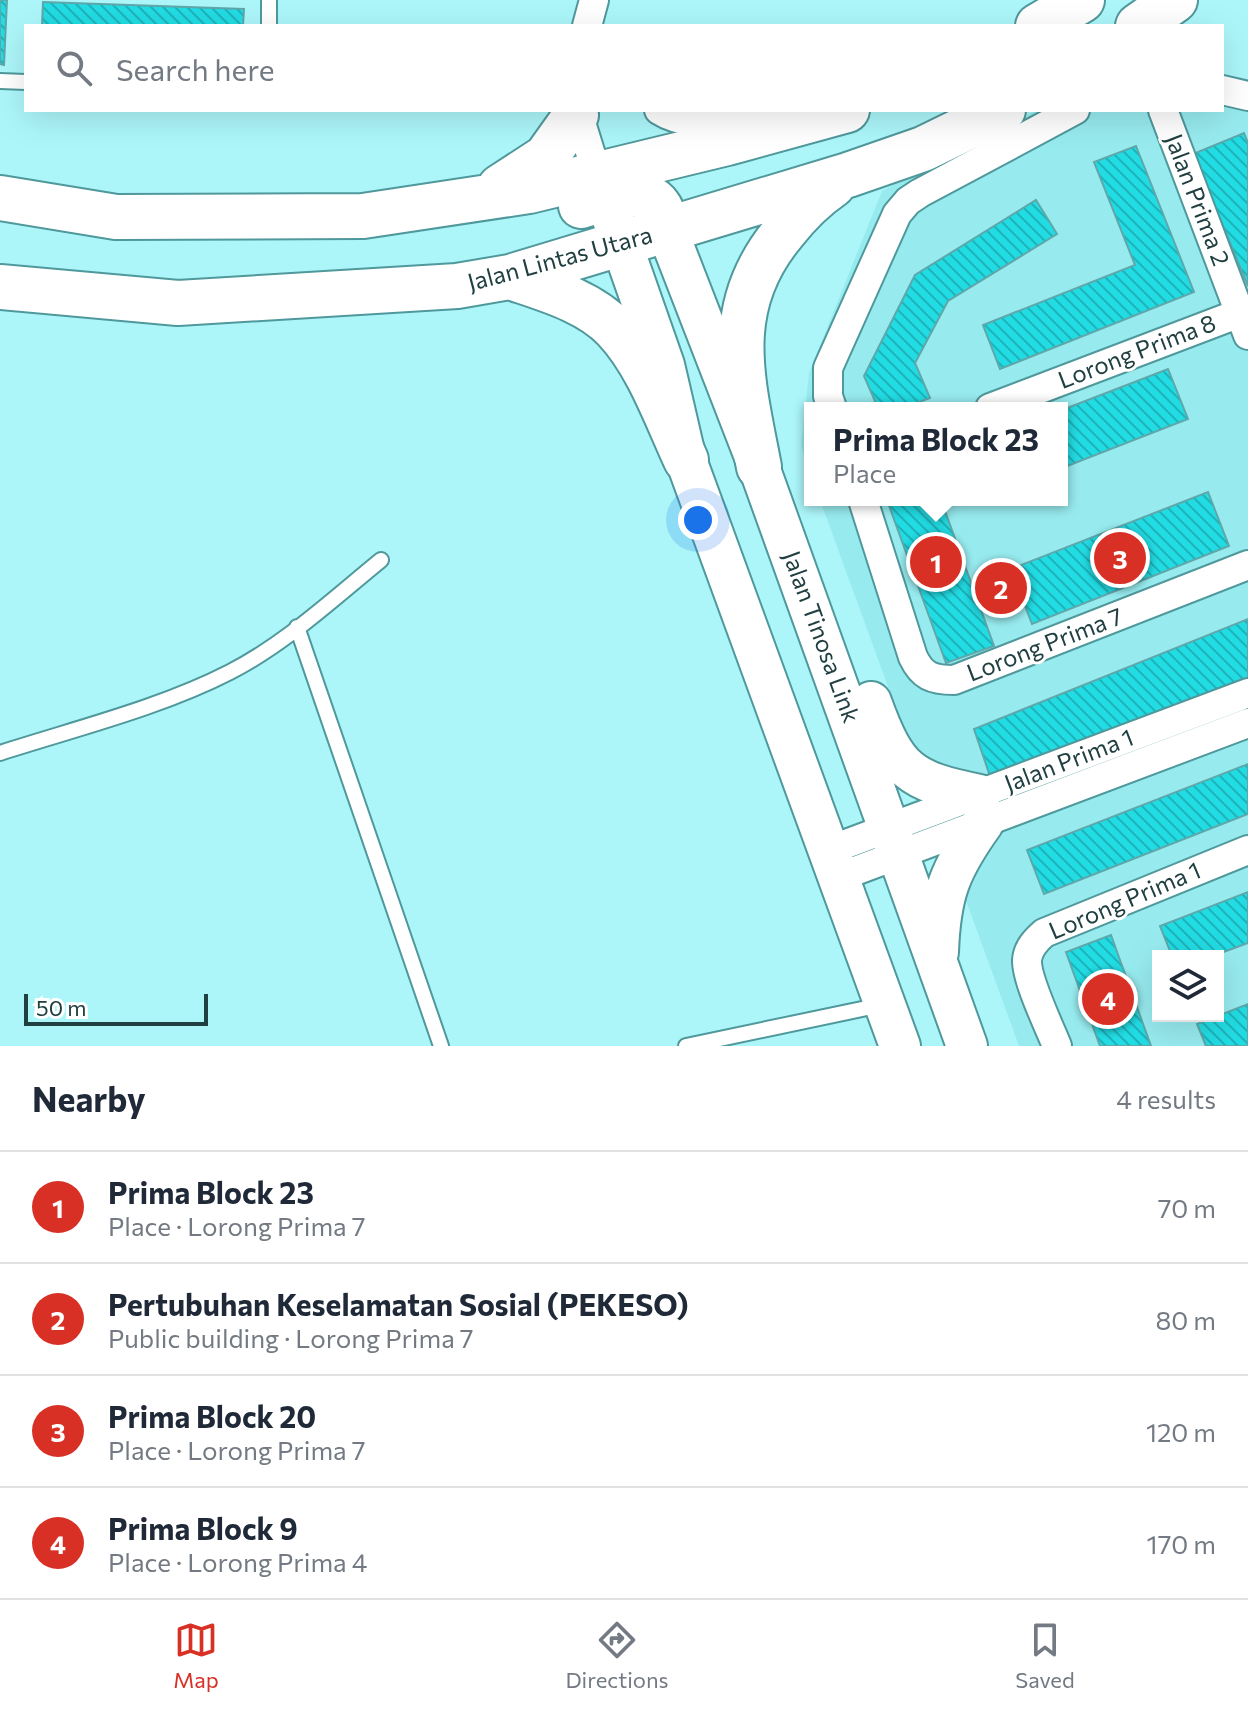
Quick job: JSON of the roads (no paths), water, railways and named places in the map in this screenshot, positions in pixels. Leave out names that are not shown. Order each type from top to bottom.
[{"type":"main road","points":[[1041,24],[1082,0]]},
{"type":"main road","points":[[1141,24],[1175,0]]},
{"type":"main road","points":[[469,202],[517,177],[546,157],[576,112]]},
{"type":"main road","points":[[0,198],[116,217],[189,234],[337,243],[538,216],[602,187],[727,143],[839,112]]},
{"type":"main road","name":"Jalan Lintas Utara","points":[[0,287],[178,303],[457,286],[510,277],[848,175],[923,149],[999,112]]},
{"type":"main road","points":[[759,467],[745,393],[741,329],[745,302],[755,274],[771,247],[816,197],[848,175]]},
{"type":"main road","points":[[602,187],[664,365],[686,460]]},
{"type":"main road","points":[[116,217],[363,216],[529,191],[602,187],[648,196],[661,208],[667,230]]},
{"type":"main road","name":"Jalan Tinosa Link","points":[[667,230],[815,617],[967,1046]]},
{"type":"main road","points":[[510,277],[577,303],[614,327],[631,349],[686,460],[900,1046]]},
{"type":"main road","points":[[815,617],[861,674],[883,736],[896,758],[908,771],[981,809],[948,881],[939,918],[938,966]]},
{"type":"street","points":[[588,24],[594,0]]},
{"type":"street","points":[[594,0],[599,24]]},
{"type":"street","points":[[1224,90],[1248,96]]},
{"type":"street","points":[[576,112],[602,187]]},
{"type":"street","points":[[662,112],[667,116],[701,122],[776,121],[839,112]]},
{"type":"street","points":[[830,402],[827,388],[828,368],[897,214],[920,193],[1071,112]]},
{"type":"street","name":"Jalan Prima 2","points":[[1164,112],[1244,324]]},
{"type":"street","name":"Lorong Prima 8","points":[[1008,402],[1244,324]]},
{"type":"street","name":"Lorong Prima 7","points":[[865,506],[913,657],[919,670],[939,680],[954,680],[1248,565]]},
{"type":"street","name":"Jalan Prima 1","points":[[981,809],[1248,693]]},
{"type":"street","name":"Jalan Prima 1","points":[[834,864],[981,809],[1248,723]]},
{"type":"street","name":"Lorong Prima 1","points":[[1057,1046],[1029,974],[1027,961],[1030,950],[1044,933],[1248,850]]},
{"type":"lane","points":[[269,0],[269,24]]},
{"type":"lane","points":[[0,81],[24,82]]},
{"type":"lane","points":[[0,753],[180,694],[231,672],[297,627],[381,560]]},
{"type":"lane","points":[[297,627],[441,1046]]},
{"type":"lane","points":[[686,1046],[885,1005]]},
{"type":"place","name":"Prima Block 20","points":[[1120,558]]},
{"type":"place","name":"Prima Block 23","points":[[936,562]]},
{"type":"place","name":"Pertubuhan Keselamatan Sosial (PEKESO)","points":[[1001,588]]},
{"type":"place","name":"Prima Block 9","points":[[1108,999]]}]
